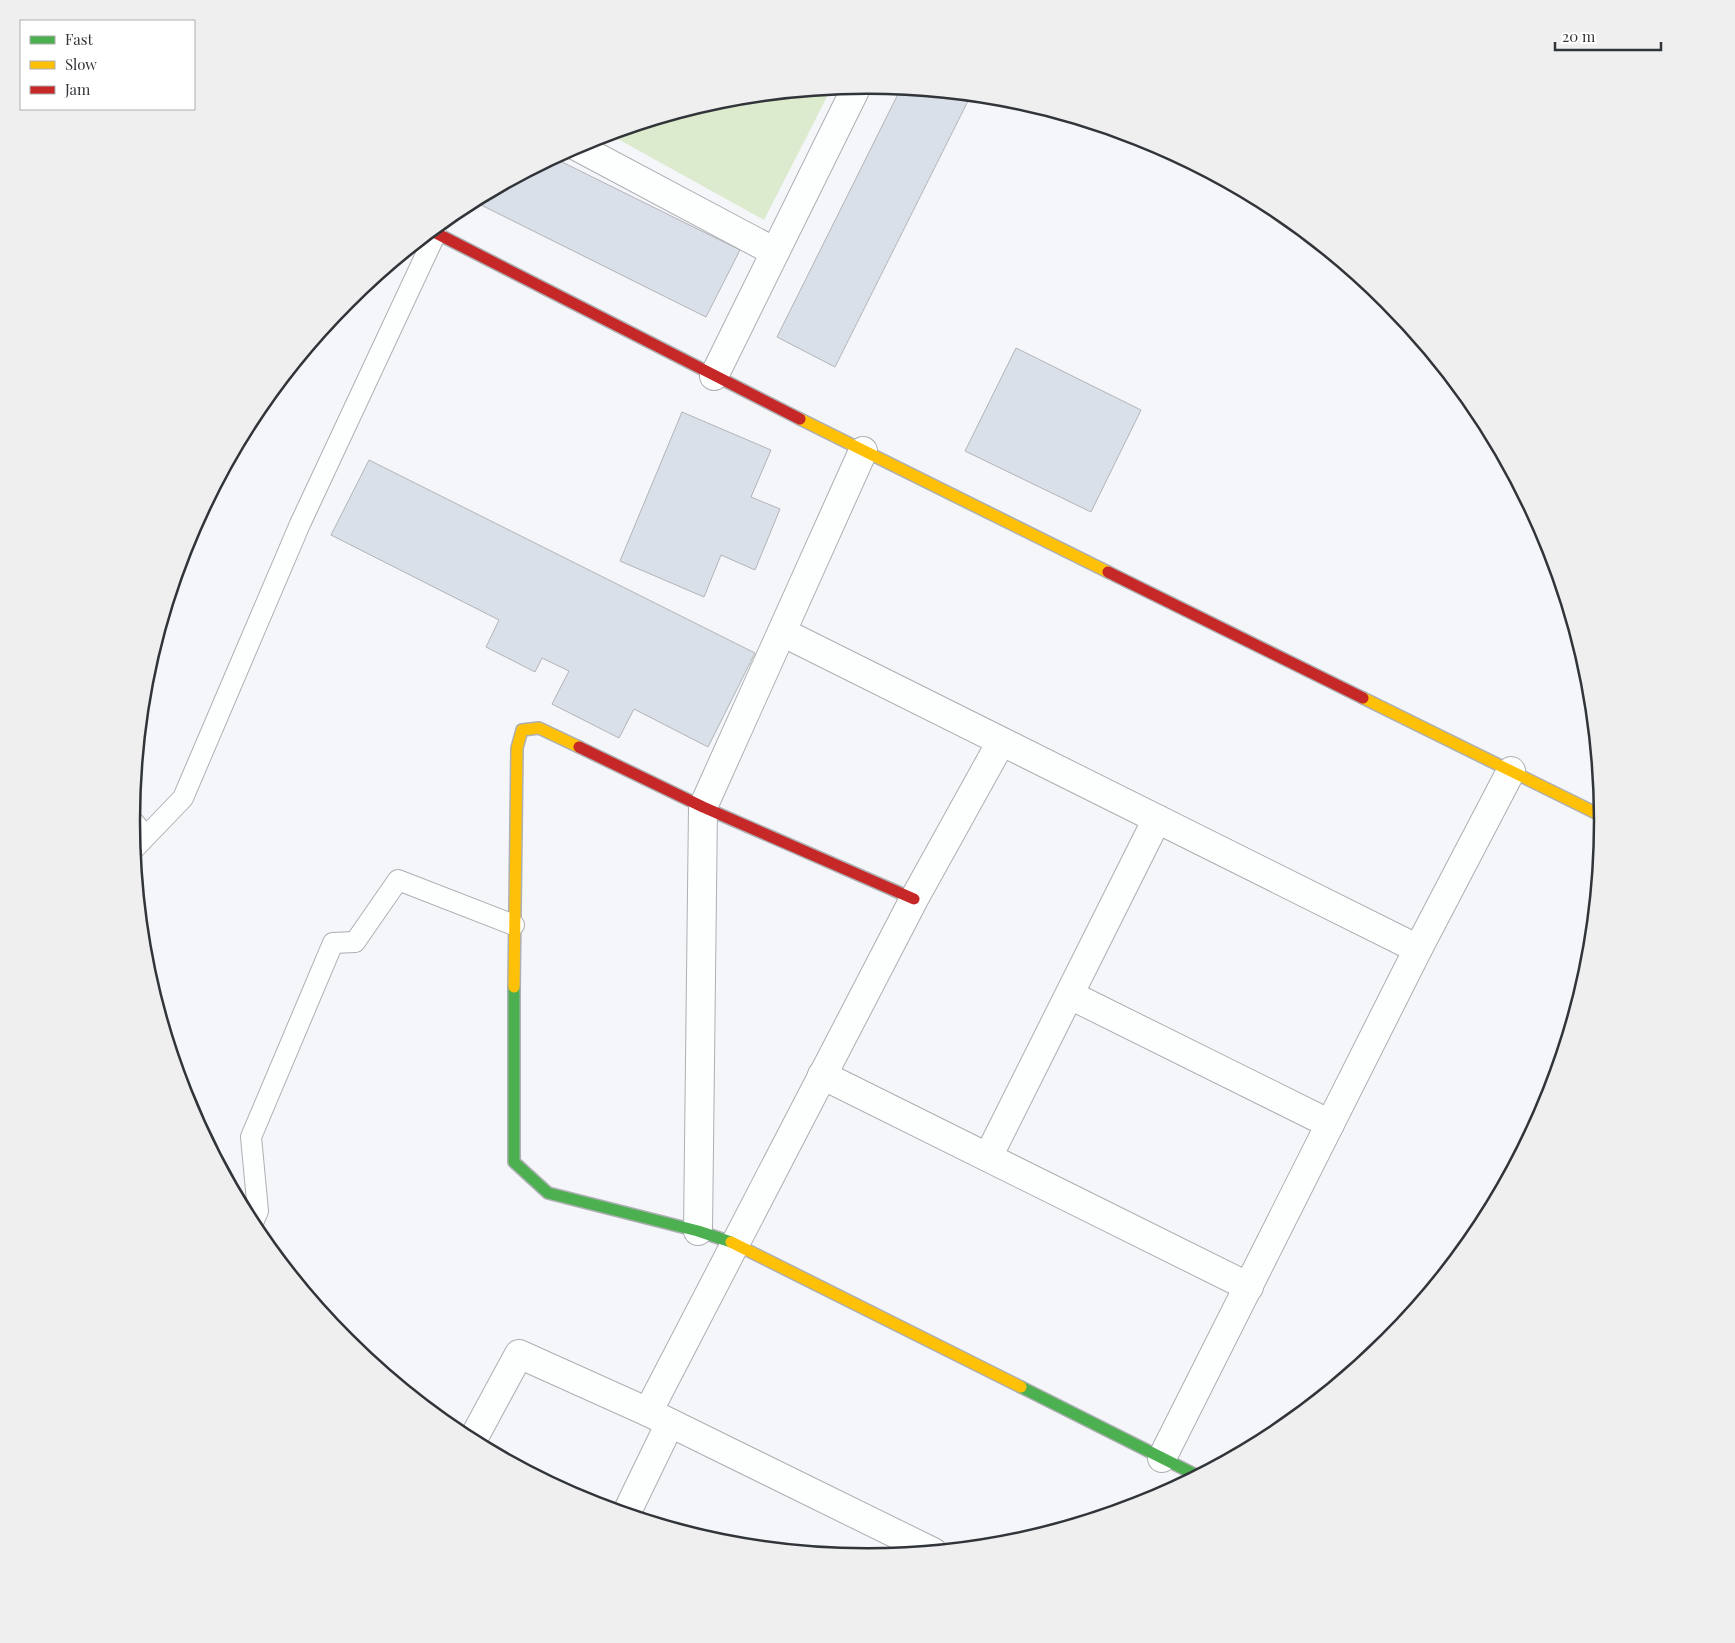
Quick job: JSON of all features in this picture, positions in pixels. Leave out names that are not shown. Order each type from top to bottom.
[{"type":"street","points":[[714,376],[854,94]]},
{"type":"street","points":[[585,151],[775,252]]},
{"type":"street","points":[[438,234],[863,451],[1595,813]]},
{"type":"street","points":[[698,1231],[703,806],[863,451]]},
{"type":"street","points":[[782,632],[1418,950]]},
{"type":"street","points":[[914,899],[703,806],[539,728],[522,730],[517,748],[514,925],[514,1162],[548,1193],[698,1231],[735,1244],[1191,1473]]},
{"type":"street","points":[[628,1509],[659,1418],[735,1244],[914,899],[1001,742]]},
{"type":"street","points":[[1162,1458],[1418,950],[1511,771]]},
{"type":"street","points":[[988,1157],[1157,819]]},
{"type":"street","points":[[1070,995],[1330,1124]]},
{"type":"street","points":[[822,1075],[1249,1286]]},
{"type":"street","points":[[475,1435],[519,1354],[659,1418],[921,1547]]},
{"type":"lane","points":[[140,843],[183,798],[300,524],[431,239]]},
{"type":"lane","points":[[256,1216],[258,1211],[252,1137],[333,943],[356,942],[398,880],[514,925]]},
{"type":"green space","points":[[828,95],[764,220],[617,138],[679,119],[726,108],[773,100]]},
{"type":"building","points":[[898,95],[968,101],[835,367],[777,337]]},
{"type":"building","points":[[562,162],[740,250],[706,317],[481,205]]},
{"type":"building","points":[[1016,348],[1141,410],[1091,512],[965,451]]},
{"type":"building","points":[[682,412],[771,450],[751,497],[780,509],[755,570],[721,555],[704,597],[620,561]]},
{"type":"building","points":[[369,460],[755,653],[708,747],[634,709],[619,738],[552,704],[569,671],[542,658],[535,672],[486,647],[499,620],[331,535]]},
{"type":"traffic: fast","points":[[514,987],[514,1162],[548,1193],[698,1231],[731,1242]]},
{"type":"traffic: fast","points":[[1021,1387],[1191,1473]]},
{"type":"traffic: slow","points":[[800,419],[1108,572]]},
{"type":"traffic: slow","points":[[1363,698],[1595,812]]},
{"type":"traffic: slow","points":[[514,987],[517,748],[522,730],[539,728],[579,747]]},
{"type":"traffic: slow","points":[[731,1242],[1021,1387]]},
{"type":"traffic: jam","points":[[438,234],[800,419]]},
{"type":"traffic: jam","points":[[1108,572],[1363,698]]},
{"type":"traffic: jam","points":[[579,747],[703,807],[914,899]]}]
